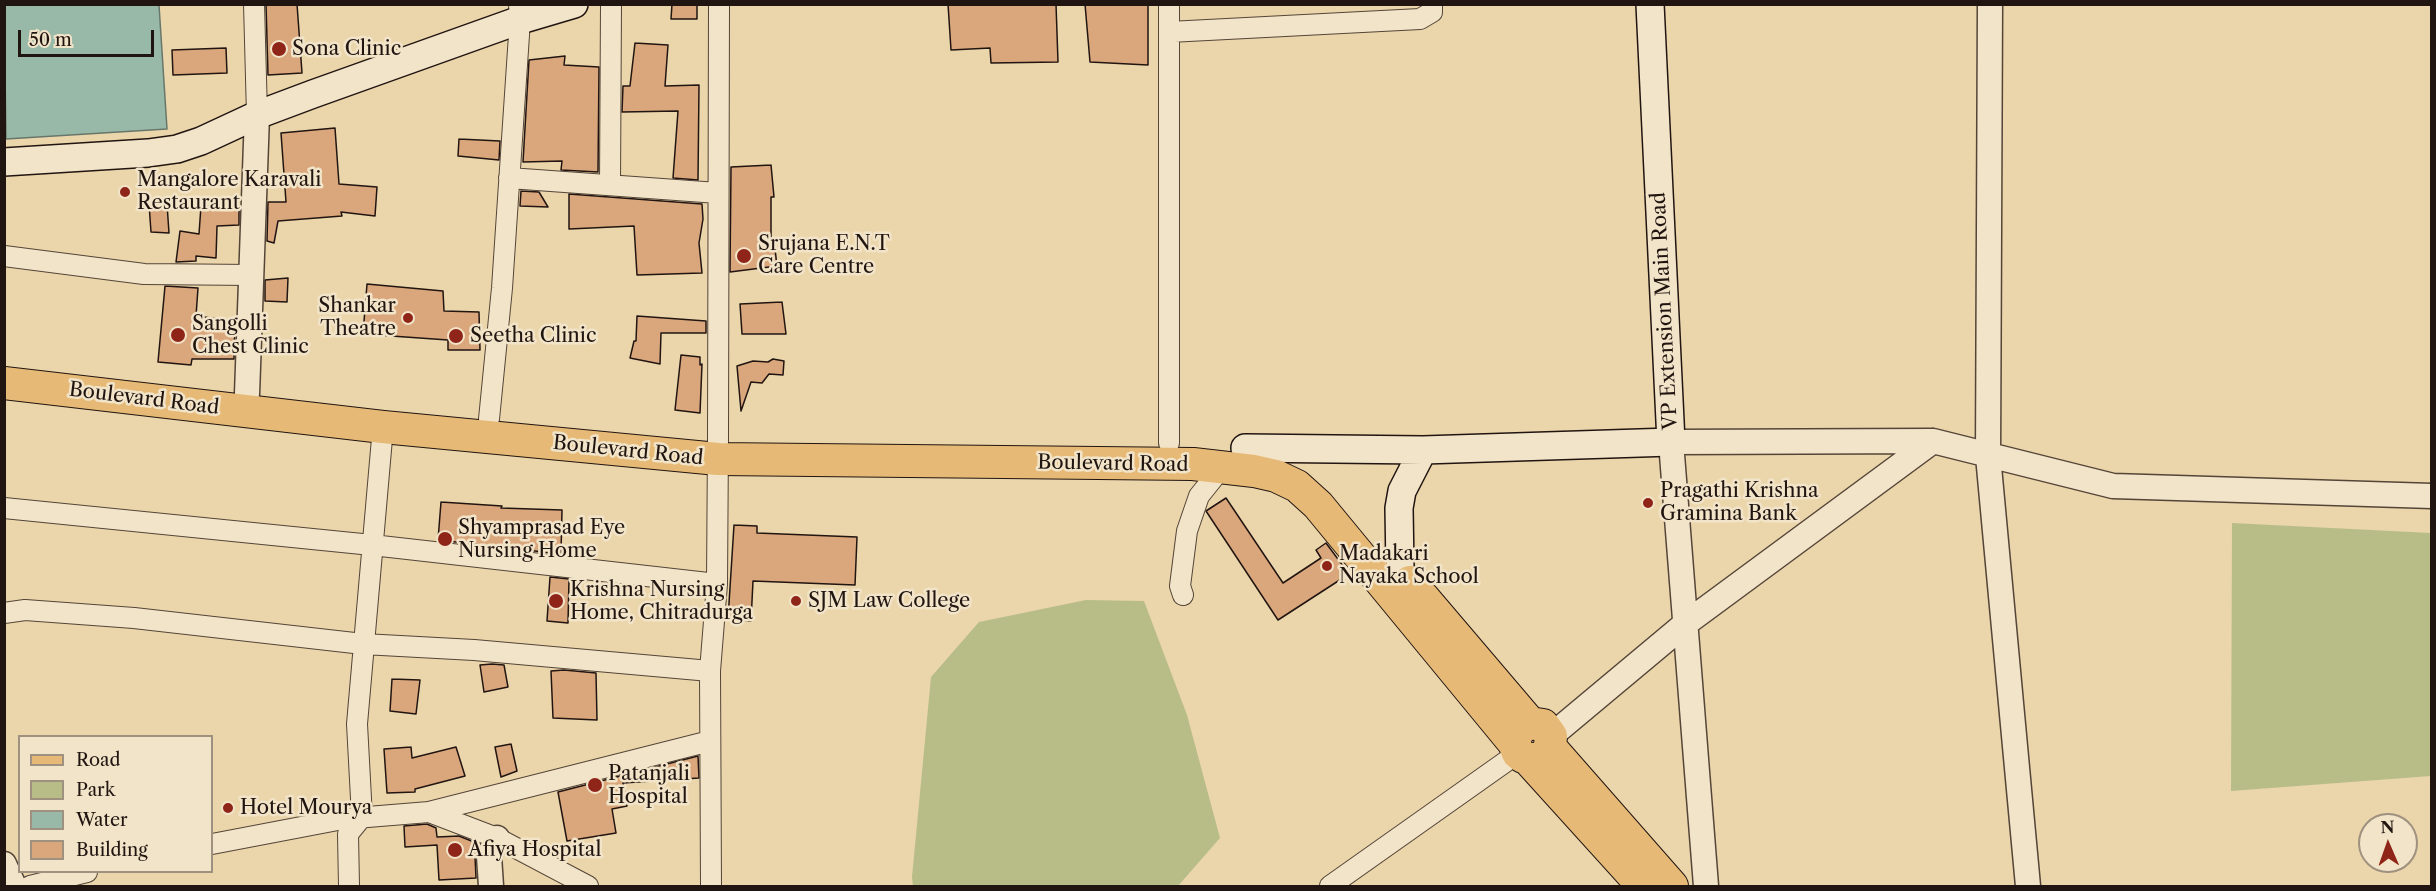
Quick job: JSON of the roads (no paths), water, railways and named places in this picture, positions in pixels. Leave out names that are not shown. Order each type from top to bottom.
[{"type":"main road","points":[[4,162],[148,153],[177,149],[201,141],[257,115],[519,12],[574,4]]},
{"type":"main road","name":"VP Extension Main Road","points":[[1238,458],[1671,442],[1650,4]]},
{"type":"main road","name":"Boulevard Road","points":[[4,365],[247,394],[489,419],[718,449],[1169,443],[1238,458]]},
{"type":"main road","name":"Boulevard Road","points":[[4,383],[383,427],[718,449],[1238,458]]},
{"type":"main road","points":[[1400,569],[1399,508],[1402,491],[1424,450]]},
{"type":"main road","points":[[1238,458],[1275,454],[1301,464],[1322,479],[1400,569],[1643,886]]},
{"type":"main road","points":[[1238,458],[1297,486],[1318,505],[1532,743],[1672,886]]},
{"type":"street","points":[[247,394],[257,115],[254,4]]},
{"type":"street","points":[[610,184],[611,4]]},
{"type":"street","points":[[711,886],[710,671],[717,584],[719,4]]},
{"type":"street","points":[[1169,4],[1169,443]]},
{"type":"street","points":[[1169,32],[1420,19],[1432,12],[1432,4]]},
{"type":"street","points":[[1990,4],[1988,456],[2028,886]]},
{"type":"street","points":[[489,419],[502,288],[519,12]]},
{"type":"street","points":[[508,178],[718,193]]},
{"type":"street","points":[[4,256],[144,274],[252,275]]},
{"type":"street","points":[[349,886],[348,834],[362,817],[357,724],[383,427]]},
{"type":"street","points":[[1330,886],[1532,743],[1685,624],[1933,441]]},
{"type":"street","points":[[1706,886],[1671,442],[1933,441],[2113,486],[2432,496]]},
{"type":"street","points":[[1183,595],[1180,586],[1187,531],[1199,496],[1238,458]]},
{"type":"street","points":[[4,508],[372,545],[717,584]]},
{"type":"street","points":[[4,613],[25,610],[134,618],[363,644],[474,650],[710,671]]},
{"type":"street","points":[[213,844],[362,817],[429,812],[710,741]]},
{"type":"street","points":[[429,812],[497,838],[588,886]]},
{"type":"street","points":[[491,886],[489,856],[497,838]]},
{"type":"street","points":[[4,864],[14,886]]},
{"type":"street","points":[[30,886],[83,873]]},
{"type":"water","points":[[4,5],[159,5],[167,129],[6,139]]},
{"type":"place","name":"Sona Clinic","points":[[279,49]]},
{"type":"place","name":"Mangalore Karavali Restaurant","points":[[125,192]]},
{"type":"place","name":"Srujana E.N.T Care Centre","points":[[744,256]]},
{"type":"place","name":"Shankar Theatre","points":[[408,318]]},
{"type":"place","name":"Sangolli Chest Clinic","points":[[178,335]]},
{"type":"place","name":"Seetha Clinic","points":[[456,336]]},
{"type":"place","name":"Pragathi Krishna Gramina Bank","points":[[1648,503]]},
{"type":"place","name":"Shyamprasad Eye Nursing Home","points":[[445,539]]},
{"type":"place","name":"Madakari Nayaka School","points":[[1327,566]]},
{"type":"place","name":"Krishna Nursing Home, Chitradurga","points":[[556,601]]},
{"type":"place","name":"SJM Law College","points":[[796,601]]},
{"type":"place","name":"Patanjali Hospital","points":[[595,785]]},
{"type":"place","name":"Hotel Mourya","points":[[228,808]]},
{"type":"place","name":"Afiya Hospital","points":[[455,850]]}]
